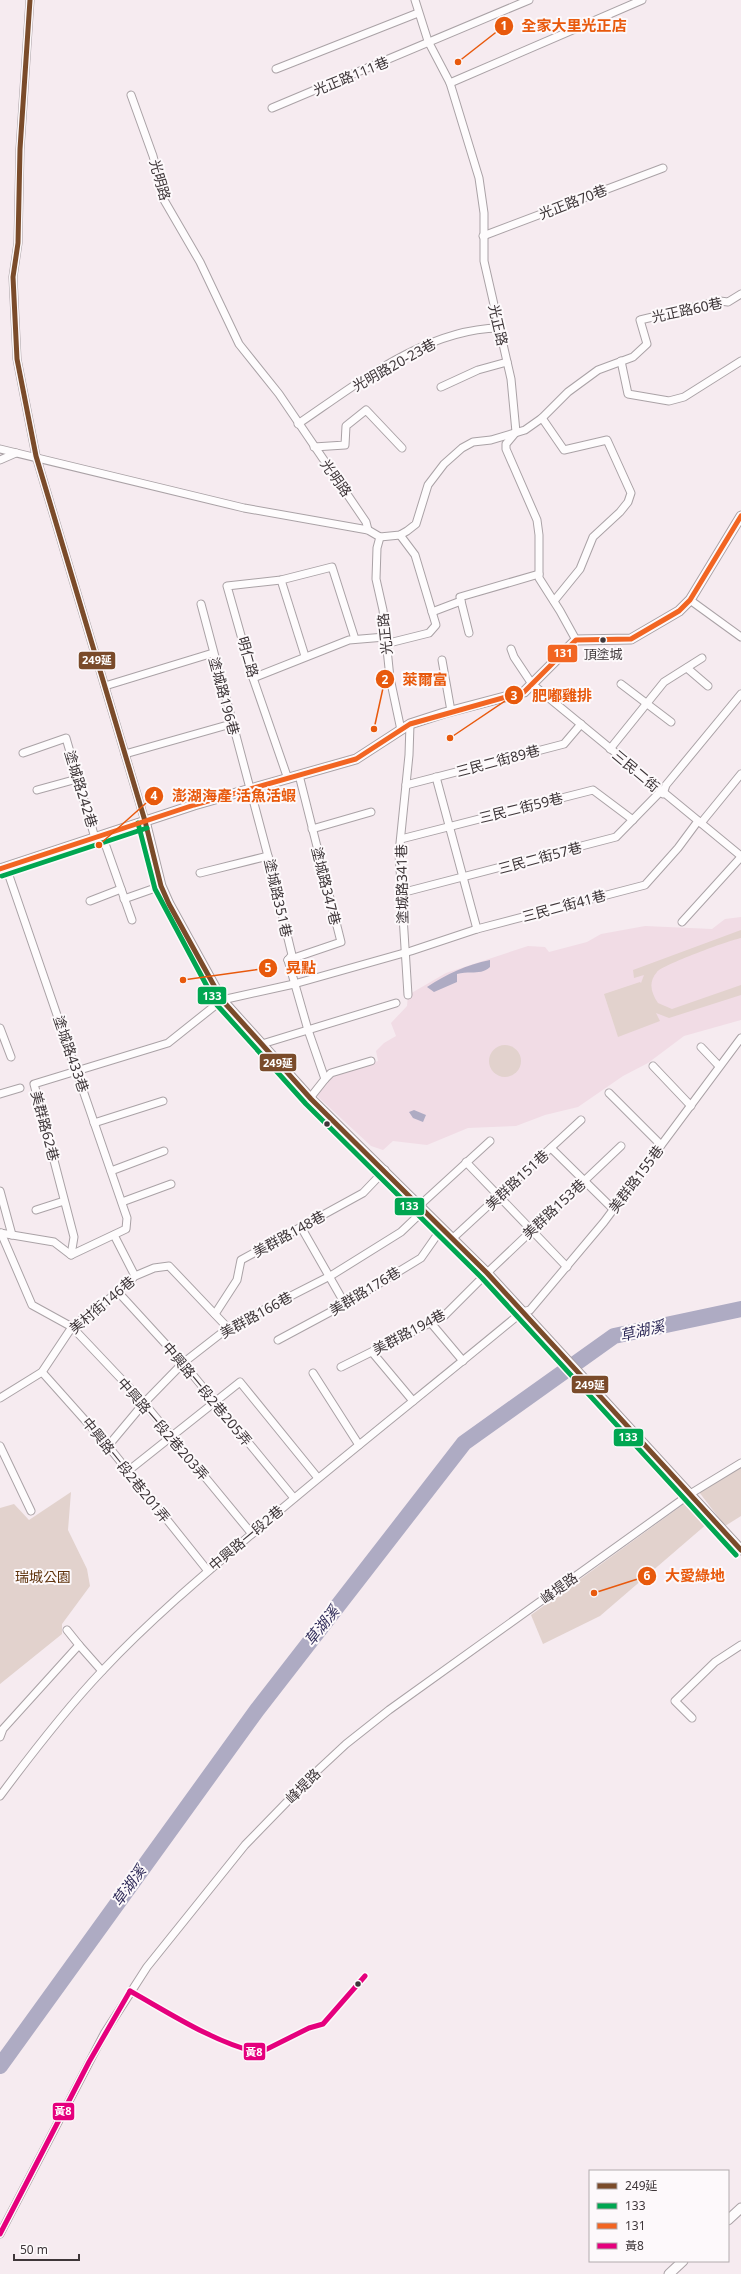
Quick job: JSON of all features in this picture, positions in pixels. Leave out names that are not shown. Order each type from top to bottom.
[{"type":"street","points":[[30,0],[20,149],[18,243],[13,277],[17,359],[36,456],[145,820],[161,886],[169,904],[222,1000],[310,1098],[385,1170],[487,1273],[741,1550]]},
{"type":"street","name":"光正路","points":[[415,0],[418,13],[430,43],[450,83],[479,178],[484,213],[484,262],[516,408],[516,432]]},
{"type":"street","name":"光正路111巷","points":[[272,108],[430,43],[529,0]]},
{"type":"street","points":[[450,83],[642,0]]},
{"type":"street","points":[[276,69],[418,13]]},
{"type":"street","name":"光明路","points":[[131,96],[153,156],[164,200],[200,262],[239,344],[279,394],[366,522],[368,530]]},
{"type":"street","name":"光正路70巷","points":[[483,236],[663,168]]},
{"type":"street","name":"光正路60巷","points":[[400,535],[416,524],[428,485],[444,464],[468,444],[491,440],[525,430],[542,418],[568,392],[598,370],[633,357],[647,344],[640,320],[720,301],[728,302],[741,294]]},
{"type":"street","name":"光明路20-23巷","points":[[298,424],[362,381],[423,346],[451,335],[480,328],[499,328]]},
{"type":"street","points":[[621,361],[628,394],[669,401],[684,397],[741,361]]},
{"type":"street","points":[[441,387],[478,370],[507,362]]},
{"type":"street","points":[[314,447],[345,445],[346,426],[366,410],[402,448]]},
{"type":"street","points":[[542,418],[564,450],[608,440],[631,493],[628,502],[620,512],[593,537],[580,569],[554,601]]},
{"type":"street","points":[[516,432],[506,444],[506,449],[537,520],[539,535],[540,581],[554,601],[576,640]]},
{"type":"street","points":[[0,449],[36,456],[230,505],[368,530],[380,537],[400,535],[415,555],[436,625],[429,633],[385,640],[355,639],[305,656],[253,678]]},
{"type":"street","points":[[0,460],[16,453]]},
{"type":"street","points":[[3,868],[99,837],[145,820],[250,788],[288,779],[356,759],[410,724],[451,711],[524,692],[576,640],[631,639],[679,611],[690,600],[741,516]]},
{"type":"street","name":"光正路","points":[[380,537],[377,548],[376,579],[401,730]]},
{"type":"street","points":[[305,656],[281,580],[332,567],[355,639]]},
{"type":"street","points":[[469,634],[460,597],[539,574]]},
{"type":"street","name":"明仁路","points":[[281,580],[227,586],[253,678],[288,779]]},
{"type":"street","points":[[690,600],[741,637]]},
{"type":"street","points":[[432,612],[461,601]]},
{"type":"street","name":"塗城路196巷","points":[[200,604],[231,724],[250,788]]},
{"type":"street","name":"三民二街","points":[[511,649],[514,657],[532,684],[741,857]]},
{"type":"street","points":[[105,686],[213,653]]},
{"type":"street","points":[[506,656],[514,657]]},
{"type":"street","points":[[610,749],[664,682],[702,658]]},
{"type":"street","points":[[442,660],[451,711]]},
{"type":"street","points":[[687,668],[708,686]]},
{"type":"street","points":[[621,684],[671,722]]},
{"type":"street","name":"三民二街57巷","points":[[401,893],[463,879],[616,838],[662,793],[666,785],[741,694]]},
{"type":"street","points":[[125,754],[231,724]]},
{"type":"street","name":"塗城路341巷","points":[[408,995],[401,893],[401,839],[410,724]]},
{"type":"street","name":"三民二街89巷","points":[[406,785],[564,744],[581,724]]},
{"type":"street","name":"塗城路242巷","points":[[23,753],[66,738],[76,779],[121,889],[132,920]]},
{"type":"street","name":"三民二街41巷","points":[[222,1000],[294,984],[405,952],[477,929],[645,885],[741,774]]},
{"type":"street","name":"塗城路347巷","points":[[288,960],[340,942],[299,775]]},
{"type":"street","points":[[436,777],[477,929]]},
{"type":"street","points":[[37,790],[76,779]]},
{"type":"street","name":"塗城路351巷","points":[[250,788],[292,955],[288,960],[294,984],[325,1079]]},
{"type":"street","name":"三民二街59巷","points":[[401,839],[593,790],[633,820]]},
{"type":"street","points":[[312,829],[371,812]]},
{"type":"street","points":[[200,873],[268,856]]},
{"type":"street","points":[[682,922],[741,857]]},
{"type":"street","name":"塗城路433巷","points":[[3,868],[77,1071],[127,1218],[126,1229],[114,1235]]},
{"type":"street","points":[[124,899],[161,886]]},
{"type":"street","points":[[90,901],[121,889]]},
{"type":"street","name":"美群路62巷","points":[[71,1255],[74,1237],[34,1084],[168,1043],[222,1000]]},
{"type":"street","points":[[262,1044],[396,1003]]},
{"type":"street","points":[[0,1028],[10,1057]]},
{"type":"street","name":"美群路155巷","points":[[522,1312],[530,1310],[568,1267],[741,1038]]},
{"type":"street","points":[[701,1047],[719,1066]]},
{"type":"street","points":[[310,1098],[331,1073],[371,1061]]},
{"type":"street","points":[[653,1066],[691,1106]]},
{"type":"street","points":[[0,1094],[20,1088]]},
{"type":"street","points":[[609,1093],[661,1145]]},
{"type":"street","points":[[94,1123],[163,1101]]},
{"type":"street","name":"美群路151巷","points":[[452,1239],[581,1120]]},
{"type":"street","name":"美群路166巷","points":[[108,1446],[144,1403],[183,1363],[228,1328],[329,1276],[401,1232],[422,1207],[466,1162],[490,1141]]},
{"type":"street","name":"美群路153巷","points":[[487,1273],[622,1146]]},
{"type":"street","points":[[551,1148],[613,1209]]},
{"type":"street","points":[[111,1171],[164,1151]]},
{"type":"street","points":[[466,1162],[568,1267]]},
{"type":"street","name":"美群路148巷","points":[[215,1314],[237,1280],[241,1260],[363,1193],[385,1170]]},
{"type":"street","points":[[122,1202],[171,1184]]},
{"type":"street","points":[[0,1190],[12,1235]]},
{"type":"street","points":[[36,1210],[64,1201]]},
{"type":"street","points":[[301,1227],[345,1304]]},
{"type":"street","name":"美群路176巷","points":[[278,1340],[345,1304],[421,1258],[442,1228]]},
{"type":"street","points":[[0,1233],[54,1242],[71,1255],[114,1235],[135,1276]]},
{"type":"street","name":"中興路一段2巷203弄","points":[[0,1233],[32,1305],[72,1327],[144,1403],[252,1534]]},
{"type":"street","name":"美村街146巷","points":[[0,1398],[42,1372],[72,1327],[118,1292],[135,1276],[154,1268],[169,1266],[228,1328]]},
{"type":"street","name":"美群路194巷","points":[[342,1367],[444,1316],[487,1273]]},
{"type":"street","name":"中興路一段2巷205弄","points":[[118,1292],[183,1363],[294,1498]]},
{"type":"street","name":"中興路一段2巷","points":[[0,1796],[59,1720],[102,1671],[151,1623],[208,1571],[294,1498],[522,1312]]},
{"type":"street","points":[[431,1323],[463,1361]]},
{"type":"street","points":[[372,1352],[413,1401]]},
{"type":"street","name":"中興路一段2巷201弄","points":[[42,1372],[108,1446],[208,1571]]},
{"type":"street","points":[[314,1373],[359,1445]]},
{"type":"street","points":[[128,1471],[240,1382],[318,1478]]},
{"type":"street","points":[[0,1446],[31,1511]]},
{"type":"street","name":"峰堤路","points":[[0,2234],[89,2062],[122,2003],[147,1967],[244,1844],[346,1744],[390,1710],[690,1494],[741,1464]]},
{"type":"street","points":[[67,1630],[102,1671]]},
{"type":"street","points":[[0,1737],[2,1728],[79,1645]]},
{"type":"street","points":[[692,1718],[675,1701],[715,1662],[741,1645]]},
{"type":"street","points":[[729,2219],[741,2208]]},
{"type":"street","points":[[669,2274],[682,2262]]},
{"type":"shaded area","points":[[741,917],[741,1020],[684,1036],[648,1063],[623,1076],[578,1107],[545,1115],[516,1126],[468,1128],[427,1145],[393,1141],[383,1150],[371,1146],[316,1095],[332,1077],[378,1061],[376,1051],[384,1043],[396,1036],[391,1023],[407,1006],[408,995],[446,973],[528,946],[545,947],[549,952],[587,942],[601,934],[645,926],[712,929],[725,919]]},
{"type":"shaded area","points":[[490,960],[490,967],[486,970],[457,974],[457,982],[434,992],[427,987],[457,970]]},
{"type":"shaded area","points":[[414,1110],[426,1115],[423,1122],[413,1118],[409,1112]]},
{"type":"green space","points":[[741,930],[741,938],[697,953],[671,964],[657,972],[652,980],[652,991],[658,1003],[672,1009],[741,985],[741,995],[669,1018],[656,1013],[660,1021],[618,1037],[604,994],[640,982],[641,983],[644,975],[634,978],[633,970]]},
{"type":"green space","points":[[508,1045],[514,1047],[519,1052],[521,1061],[519,1070],[514,1075],[502,1077],[496,1075],[491,1070],[489,1058],[491,1052],[496,1047]]},
{"type":"green space","points":[[741,1467],[741,1516],[725,1526],[699,1492]]},
{"type":"green space","name":"瑞城公園","points":[[71,1492],[68,1530],[87,1569],[90,1586],[62,1624],[62,1634],[0,1684],[0,1508],[14,1504],[29,1520]]},
{"type":"green space","points":[[688,1501],[708,1523],[600,1616],[543,1644],[531,1615]]},
{"type":"waterway","name":"草湖溪","points":[[0,2066],[257,1710],[464,1443],[614,1336],[741,1309]]},
{"type":"transit line","name":"249延","points":[[30,0],[20,149],[18,243],[13,277],[17,359],[36,456],[145,821],[161,886],[169,904],[222,1000],[311,1099],[487,1273],[741,1550]]},
{"type":"transit line","name":"131","points":[[0,869],[194,805],[356,759],[410,724],[524,692],[576,640],[631,639],[679,611],[690,600],[741,516]]},
{"type":"transit line","name":"133","points":[[138,823],[155,889],[217,1005],[306,1104],[482,1278],[736,1555]]},
{"type":"transit line","name":"133","points":[[2,876],[147,828]]},
{"type":"transit line","name":"黃8","points":[[130,1991],[209,2035],[259,2053],[309,2028],[323,2024],[365,1976]]},
{"type":"transit line","name":"黃8","points":[[0,2234],[89,2062],[130,1991]]},
{"type":"place","name":"全家大里光正店","points":[[458,62]]},
{"type":"place","name":"頂塗城","points":[[603,640]]},
{"type":"place","name":"萊爾富","points":[[374,729]]},
{"type":"place","name":"肥嘟雞排","points":[[450,738]]},
{"type":"place","name":"澎湖海產 活魚活蝦","points":[[99,845]]},
{"type":"place","name":"晃點","points":[[183,980]]},
{"type":"place","name":"大愛綠地","points":[[594,1593]]}]
